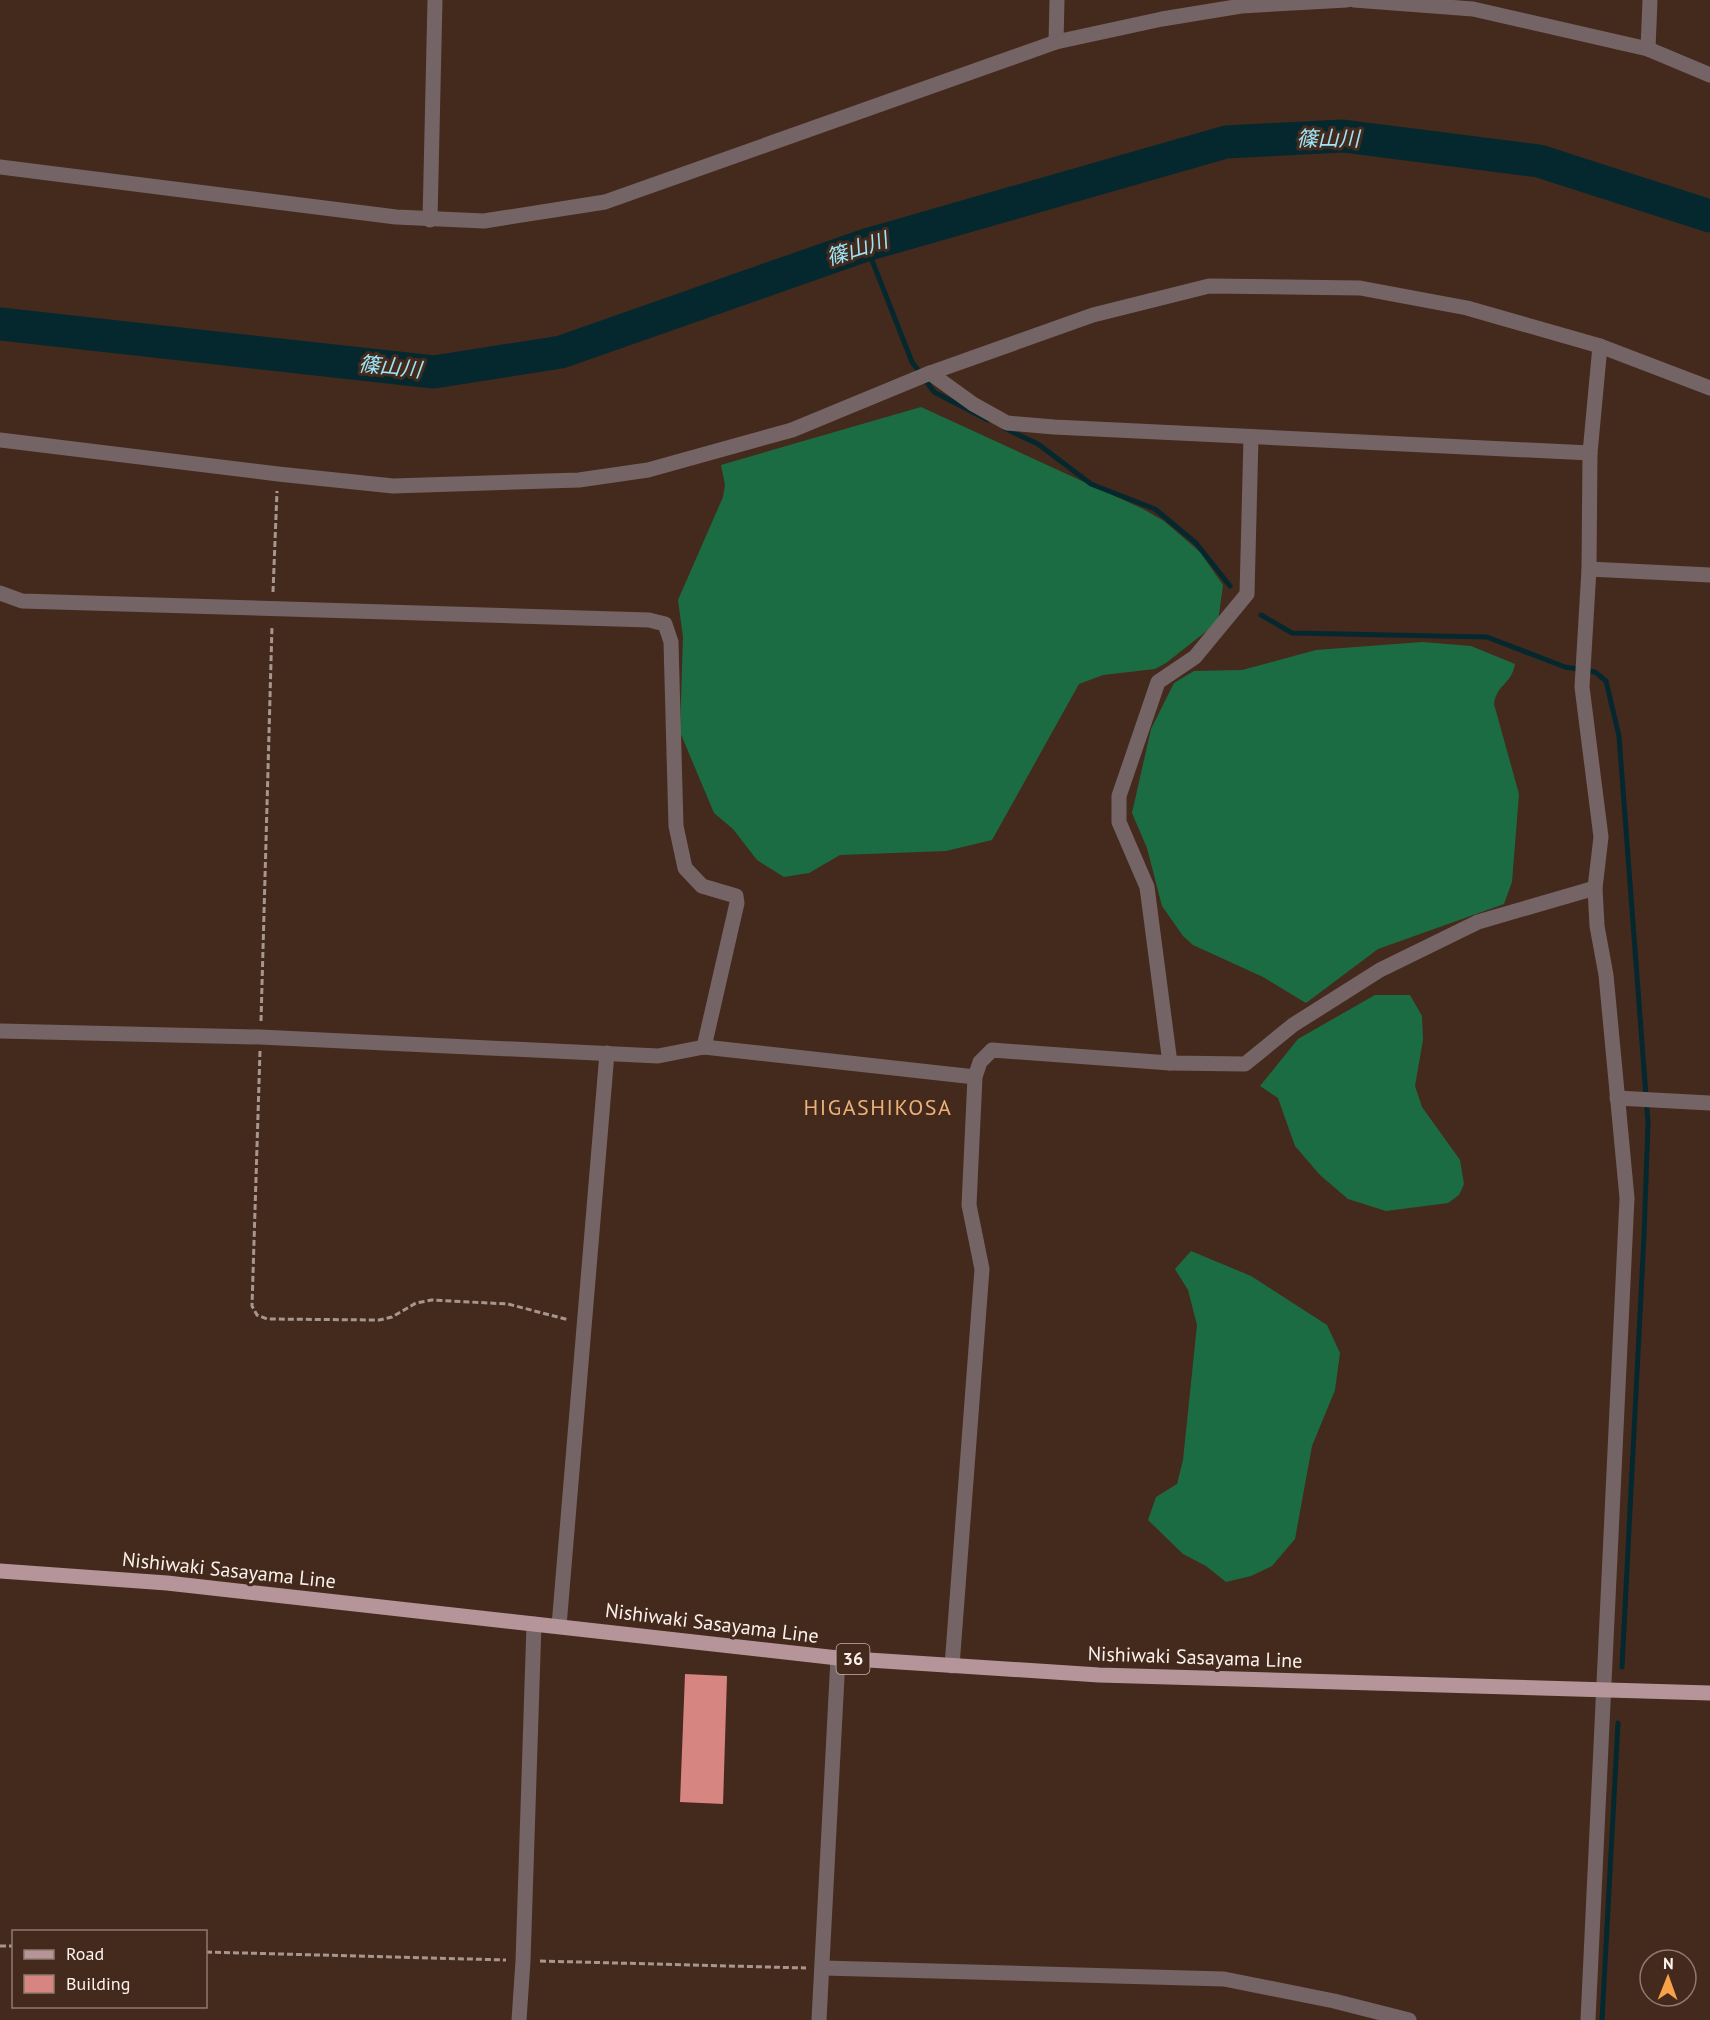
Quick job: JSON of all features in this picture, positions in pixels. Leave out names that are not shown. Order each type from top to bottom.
[{"type":"main road","name":"Nishiwaki Sasayama Line","points":[[0,1571],[167,1583],[838,1658],[1099,1675],[1710,1693]]},
{"type":"street","points":[[430,220],[435,0]]},
{"type":"street","points":[[1056,42],[1058,0]]},
{"type":"street","points":[[0,167],[396,218],[484,221],[606,202],[1056,42],[1161,19],[1241,6],[1347,0]]},
{"type":"street","points":[[1354,0],[1473,9],[1648,49],[1710,75]]},
{"type":"street","points":[[1648,49],[1650,0]]},
{"type":"street","points":[[0,440],[393,486],[579,480],[637,472],[792,430],[930,373],[1093,315],[1209,286],[1360,288],[1467,308],[1600,346],[1710,388]]},
{"type":"street","points":[[1588,2020],[1627,1198],[1606,975],[1597,926],[1595,888],[1600,837],[1582,687],[1589,569],[1590,453],[1600,346]]},
{"type":"street","points":[[930,373],[974,404],[1007,423],[1590,453]]},
{"type":"street","points":[[1170,1063],[1147,887],[1119,822],[1119,796],[1158,682],[1196,657],[1247,594],[1251,437]]},
{"type":"street","points":[[1589,569],[1710,575]]},
{"type":"street","points":[[0,593],[22,601],[649,620],[665,624],[671,642],[676,826],[685,868],[702,886],[736,896],[737,903],[704,1047]]},
{"type":"street","points":[[952,1666],[982,1269],[969,1205],[975,1077],[980,1062],[993,1050],[1170,1063],[1245,1064],[1293,1025],[1380,970],[1478,922],[1595,888]]},
{"type":"street","points":[[0,1031],[260,1037],[658,1056],[704,1047],[975,1077]]},
{"type":"street","points":[[559,1626],[607,1053]]},
{"type":"street","points":[[1617,1098],[1710,1103]]},
{"type":"street","points":[[519,2020],[534,1624]]},
{"type":"street","points":[[819,2020],[838,1658]]},
{"type":"street","points":[[823,1968],[1224,1979],[1387,2017],[1409,2020]]},
{"type":"path","points":[[278,474],[252,1306],[257,1315],[267,1319],[379,1320],[392,1317],[416,1303],[432,1300],[508,1304],[583,1323]]},
{"type":"path","points":[[207,1952],[823,1968]]},
{"type":"green space","points":[[921,407],[1143,509],[1164,521],[1200,552],[1223,585],[1218,622],[1155,669],[1103,675],[1079,684],[992,840],[946,851],[840,855],[809,873],[784,877],[757,860],[733,829],[714,813],[680,732],[683,637],[678,600],[723,497],[725,485],[721,465]]},
{"type":"green space","points":[[1422,642],[1471,646],[1515,664],[1510,677],[1498,692],[1494,704],[1519,794],[1512,882],[1504,904],[1378,949],[1306,1003],[1263,977],[1193,945],[1183,936],[1162,906],[1147,848],[1132,813],[1151,729],[1174,683],[1194,671],[1242,670],[1316,650]]},
{"type":"green space","points":[[1375,995],[1410,995],[1422,1016],[1423,1040],[1415,1086],[1422,1107],[1460,1160],[1464,1184],[1459,1195],[1448,1203],[1386,1211],[1348,1199],[1320,1175],[1295,1146],[1278,1098],[1260,1086],[1298,1039]]},
{"type":"green space","points":[[1191,1251],[1251,1276],[1327,1325],[1340,1353],[1335,1390],[1312,1446],[1295,1539],[1272,1566],[1251,1576],[1226,1582],[1206,1566],[1183,1554],[1148,1520],[1156,1497],[1177,1484],[1183,1460],[1197,1325],[1188,1290],[1175,1269]]},
{"type":"building","points":[[685,1674],[727,1676],[723,1804],[680,1802]]},
{"type":"waterway","name":"篠山川","points":[[0,324],[434,372],[561,352],[866,245],[1226,142],[1343,136],[1539,161],[1710,216]]},
{"type":"waterway","points":[[866,245],[912,362],[934,392],[988,420]]},
{"type":"waterway","points":[[1004,428],[1038,444],[1091,484],[1155,509],[1196,543],[1230,586]]},
{"type":"waterway","points":[[1261,615],[1292,633],[1487,637],[1565,667],[1595,672],[1606,681],[1619,736],[1648,1123],[1622,1667]]},
{"type":"waterway","points":[[1602,2020],[1618,1723]]},
{"type":"district","name":"HIGASHIKOSA","points":[[878,1107]]}]
